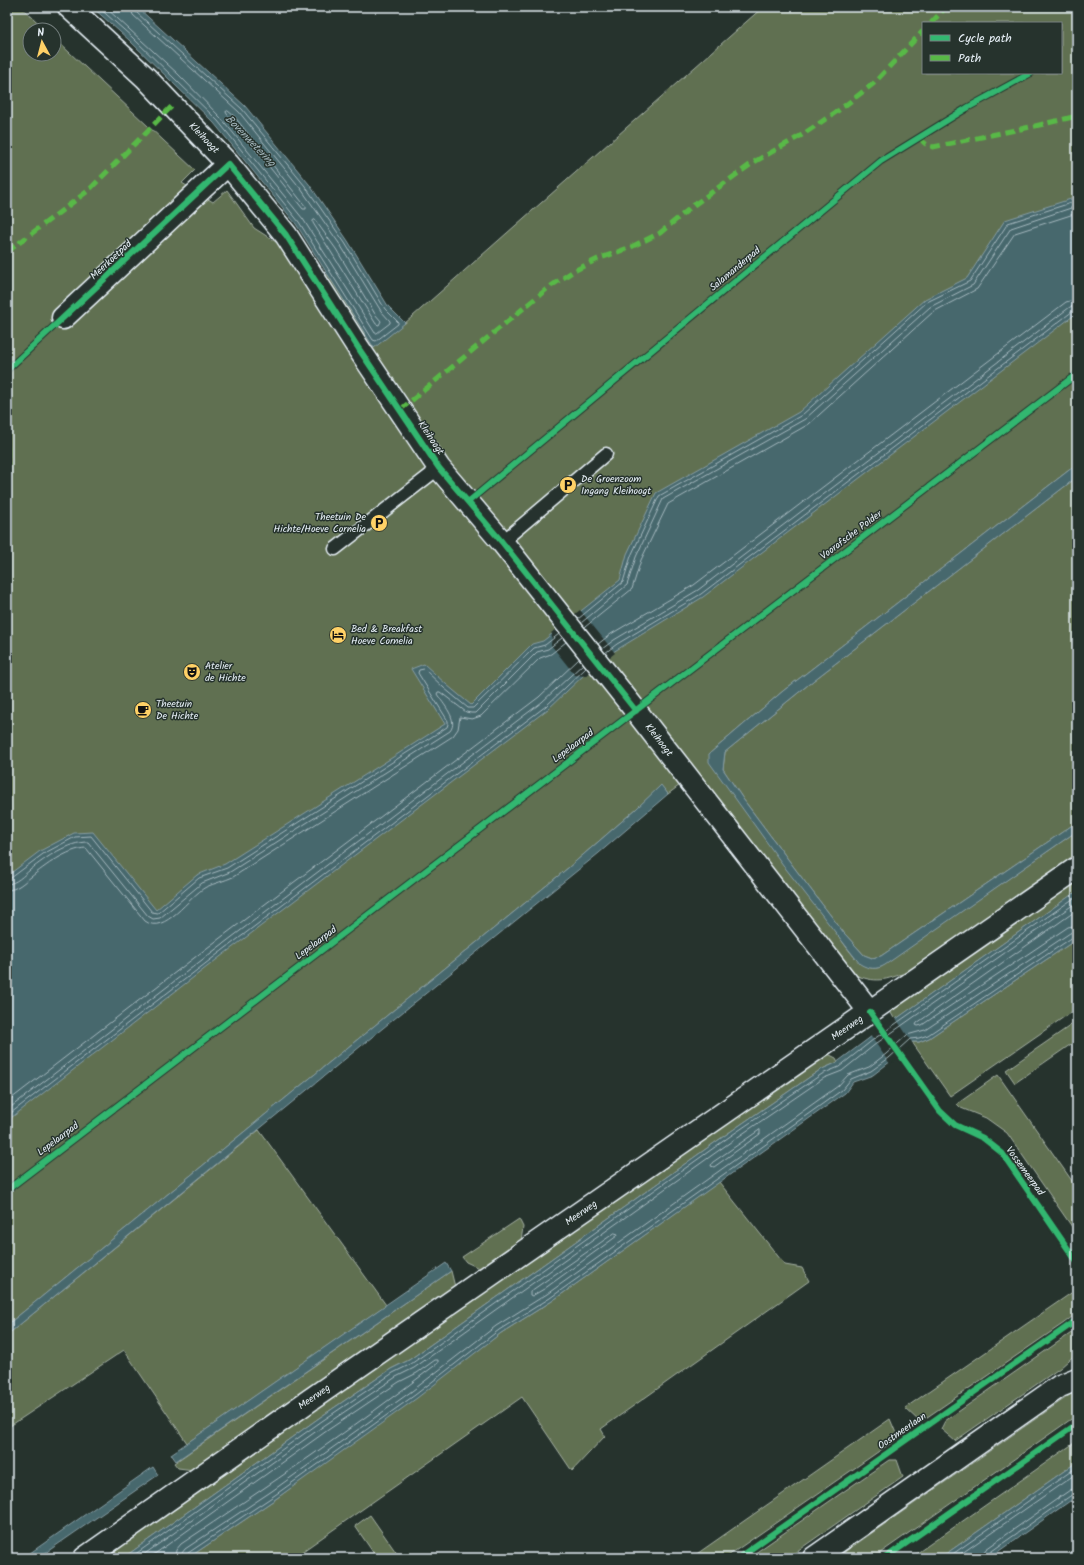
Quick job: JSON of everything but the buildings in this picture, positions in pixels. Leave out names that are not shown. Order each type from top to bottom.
[{"type":"street","name":"Kleihoogt","points":[[69,7],[146,78],[228,164],[286,235],[359,349],[439,468],[502,542],[618,688],[870,1012]]},
{"type":"street","name":"Meerkoetpad","points":[[63,318],[228,164]]},
{"type":"street","name":"Meerweg","points":[[85,1558],[310,1400],[1077,868]]},
{"type":"street","points":[[814,1558],[1069,1382],[1077,1367]]},
{"type":"lane","points":[[502,542],[606,454]]},
{"type":"lane","points":[[335,549],[439,468]]},
{"type":"green space","points":[[7,7],[21,7],[37,22],[22,22],[22,62],[62,62],[62,45],[195,170],[182,183],[213,202],[227,190],[254,228],[404,324],[763,7],[1077,7],[1077,464],[783,691],[709,754],[847,948],[861,964],[870,968],[881,967],[1077,831],[1077,856],[908,972],[887,979],[875,980],[852,974],[680,785],[668,794],[661,786],[568,868],[7,1325]]},
{"type":"green space","points":[[1077,477],[1077,822],[881,956],[872,958],[864,955],[844,933],[743,799],[723,769],[725,752],[814,680]]},
{"type":"green space","points":[[1077,882],[1077,891],[895,1020],[891,1013],[892,1008]]},
{"type":"green space","points":[[1077,939],[1077,1008],[950,1096],[912,1042],[919,1042],[929,1038]]},
{"type":"green space","points":[[1077,1021],[1077,1040],[1015,1083],[1006,1070]]},
{"type":"green space","points":[[828,1054],[836,1058],[838,1062],[820,1070],[727,1134],[409,1360],[391,1369],[319,1418],[123,1558],[102,1558]]},
{"type":"green space","points":[[998,1075],[1077,1188],[1077,1234],[1007,1133],[986,1118],[961,1108],[957,1104]]},
{"type":"green space","points":[[259,1130],[386,1305],[187,1443],[124,1350],[10,1426],[7,1423],[7,1335]]},
{"type":"green space","points":[[719,1182],[785,1265],[802,1268],[809,1281],[601,1429],[605,1436],[572,1471],[522,1397],[293,1558],[188,1558],[277,1498],[501,1333],[552,1301]]},
{"type":"green space","points":[[519,1219],[523,1227],[521,1241],[481,1269],[466,1262],[462,1257]]},
{"type":"green space","points":[[451,1271],[455,1287],[194,1470],[178,1468],[174,1463]]},
{"type":"green space","points":[[1077,1289],[1077,1313],[1064,1323],[920,1422],[905,1408]]},
{"type":"green space","points":[[1077,1329],[1077,1353],[1060,1368],[955,1441],[941,1429],[945,1421]]},
{"type":"green space","points":[[1077,1390],[1077,1415],[873,1558],[836,1558]]},
{"type":"green space","points":[[890,1419],[898,1438],[725,1558],[691,1558]]},
{"type":"green space","points":[[1077,1441],[1077,1462],[940,1558],[910,1558]]},
{"type":"green space","points":[[889,1460],[897,1460],[903,1477],[787,1558],[748,1558]]},
{"type":"green space","points":[[370,1515],[400,1558],[377,1558],[355,1526]]},
{"type":"water","name":"Bovenwetering","points":[[92,7],[137,7],[245,106],[309,184],[348,241],[388,306],[405,323],[374,348],[296,224],[214,123],[129,40]]},
{"type":"water","points":[[1077,197],[1077,313],[703,597],[613,652],[585,674],[548,709],[216,960],[7,1121],[7,876],[40,851],[74,833],[93,832],[156,910],[197,875],[225,864],[445,724],[411,669],[424,664],[471,705],[532,644],[543,641],[620,580],[627,554],[656,493],[799,412],[925,299],[967,278],[1005,220]]},
{"type":"water","points":[[1077,464],[1077,477],[814,680],[725,752],[723,769],[743,799],[844,933],[864,955],[872,958],[881,956],[1077,822],[1077,831],[885,965],[876,968],[863,966],[786,869],[709,762],[709,754],[783,691]]},
{"type":"water","points":[[661,785],[668,794],[599,853],[7,1335],[7,1325],[568,868],[636,809]]},
{"type":"water","points":[[1077,891],[1077,939],[929,1038],[919,1042],[912,1042],[873,1075],[853,1082],[845,1093],[552,1301],[501,1333],[417,1398],[277,1498],[188,1558],[123,1558],[319,1418],[391,1369],[409,1360],[727,1134],[820,1070],[836,1063]]},
{"type":"water","points":[[446,1263],[451,1271],[176,1461],[171,1454]]},
{"type":"water","points":[[1077,1462],[1077,1496],[989,1558],[940,1558]]},
{"type":"water","points":[[153,1467],[158,1475],[38,1558],[23,1558]]},
{"type":"pier","points":[[580,610],[615,653],[586,676],[575,675],[551,645],[551,633]]},
{"type":"pier","points":[[895,1017],[913,1044],[890,1064],[870,1035]]},
{"type":"marked path","points":[[932,22],[946,7]]},
{"type":"marked path","points":[[400,410],[548,288],[572,272],[598,259],[631,247],[660,233],[694,205],[754,162],[802,135],[839,110],[873,84],[922,32]]},
{"type":"marked path","points":[[7,252],[89,190],[172,106]]},
{"type":"marked path","points":[[920,137],[925,144],[933,147],[1077,116]]},
{"type":"marked path","points":[[7,447],[9,526],[7,544]]},
{"type":"cycle path","name":"Salamanderpad","points":[[468,502],[881,161],[967,108],[1029,74]]},
{"type":"cycle path","points":[[7,370],[228,164],[286,235],[359,349],[439,468],[502,542],[636,711]]},
{"type":"cycle path","name":"Voorafsche Polder","points":[[7,1190],[1077,374]]},
{"type":"cycle path","name":"Vossemeerpad","points":[[870,1012],[940,1111],[955,1125],[983,1138],[1002,1153],[1077,1262]]},
{"type":"cycle path","name":"Oostmeerlaan","points":[[738,1558],[1077,1320]]},
{"type":"cycle path","points":[[885,1558],[1077,1424]]},
{"type":"place","name":"De Groenzoom Ingang Kleihoogt","points":[[568,485]]},
{"type":"place","name":"Theetuin De Hichte/Hoeve Cornelia","points":[[379,523]]},
{"type":"place","name":"Bed & Breakfast Hoeve Cornelia","points":[[338,635]]},
{"type":"place","name":"Atelier de Hichte","points":[[192,672]]},
{"type":"place","name":"Theetuin De Hichte","points":[[143,710]]}]
